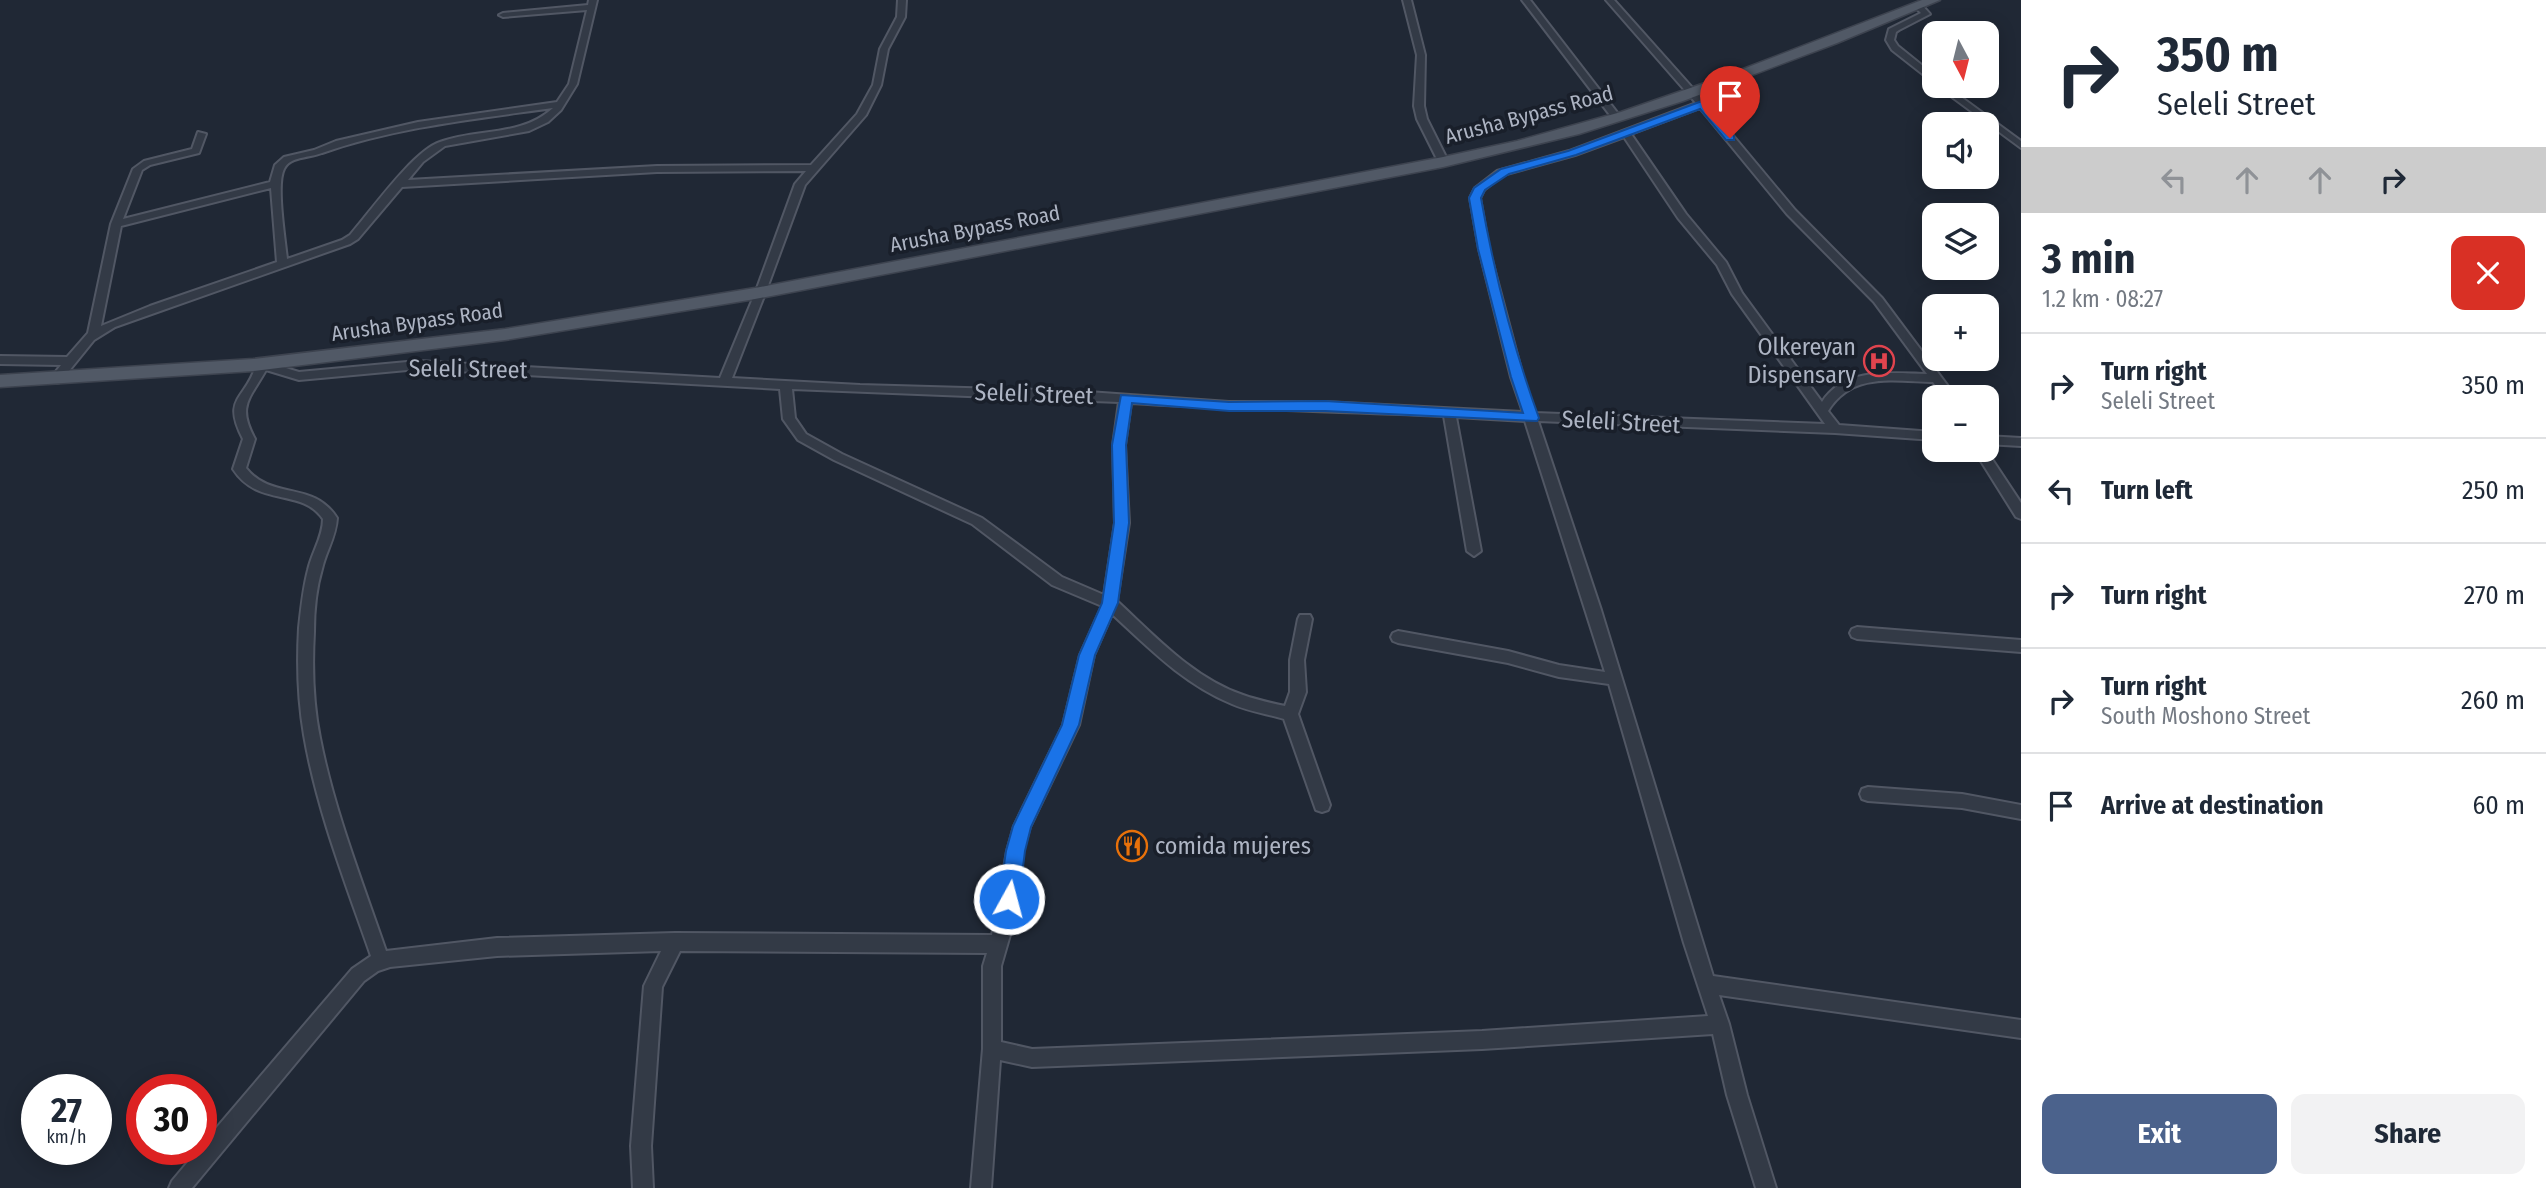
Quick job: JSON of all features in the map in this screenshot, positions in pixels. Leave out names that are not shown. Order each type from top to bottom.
[{"type":"main road","name":"Arusha Bypass Road","points":[[0,381],[263,365],[499,335],[907,266],[1443,162],[1621,124],[1697,98],[1926,3]]},
{"type":"street","points":[[725,380],[800,184],[812,168],[848,133],[872,95],[880,74],[884,49],[901,17],[902,0]]},
{"type":"street","points":[[1407,0],[1421,55],[1419,106],[1422,119],[1443,162]]},
{"type":"street","points":[[1526,0],[1621,124],[1682,216],[1722,264],[1742,300],[1835,429]]},
{"type":"street","points":[[1610,0],[1697,98],[1791,212],[1878,300],[1941,385]]},
{"type":"street","points":[[1922,71],[1902,55],[1891,40],[1892,31],[1926,13],[1926,3]]},
{"type":"street","points":[[56,379],[94,333],[153,308],[350,240],[420,160],[442,144],[526,130],[545,120],[561,104],[578,69],[592,4],[503,15]]},
{"type":"street","points":[[1957,98],[2021,145]]},
{"type":"street","points":[[282,264],[275,184],[276,172],[283,162],[338,143],[452,119],[561,104]]},
{"type":"street","points":[[1621,124],[1572,153],[1500,173],[1480,188],[1475,198],[1484,249],[1517,377],[1614,679],[1720,1024],[1737,1095],[1766,1188]]},
{"type":"street","points":[[94,333],[116,224],[139,168],[196,151],[200,146],[201,134]]},
{"type":"street","points":[[399,184],[645,168],[812,168]]},
{"type":"street","points":[[116,224],[275,184]]},
{"type":"street","points":[[0,360],[70,361]]},
{"type":"street","points":[[263,365],[240,404],[239,420],[249,439],[239,469],[247,482],[257,488],[312,502],[321,507],[330,518],[328,536],[313,579],[307,616],[306,652],[313,746],[381,961]]},
{"type":"street","name":"Seleli Street","points":[[263,365],[299,376],[418,365],[1126,398],[1229,406],[1325,406],[1922,435]]},
{"type":"street","points":[[1823,410],[1834,393],[1846,385],[1884,378],[1936,378]]},
{"type":"street","points":[[785,384],[789,419],[802,437],[838,457],[977,521],[1057,581],[1110,603],[1178,666],[1207,685],[1238,700],[1290,713]]},
{"type":"street","points":[[981,1188],[992,1049],[991,976],[1022,826],[1071,725],[1087,655],[1110,603],[1122,523],[1119,445],[1126,398]]},
{"type":"street","points":[[1449,413],[1474,551]]},
{"type":"street","points":[[1999,441],[2021,442]]},
{"type":"street","points":[[1988,462],[2021,514]]},
{"type":"street","points":[[1305,619],[1304,639],[1297,660],[1298,692],[1290,713],[1322,805]]},
{"type":"street","points":[[1857,632],[2021,646]]},
{"type":"street","points":[[1398,637],[1508,657],[1559,671],[1614,679]]},
{"type":"street","points":[[1868,794],[1962,801],[2021,812]]},
{"type":"street","points":[[643,1188],[641,1146],[653,986],[675,942]]},
{"type":"street","points":[[179,1188],[358,975],[381,961],[497,947],[675,942],[999,944]]},
{"type":"street","points":[[1707,984],[2021,1029]]},
{"type":"street","points":[[992,1049],[1044,1058],[1469,1041],[1720,1024]]},
{"type":"place","name":"Olkereyan Dispensary","points":[[1879,361]]},
{"type":"place","name":"comida mujeres","points":[[1132,846]]},
{"type":"route","points":[[1009,899],[1015,851],[1022,826],[1071,725],[1087,655],[1110,603],[1121,540],[1119,445],[1120,424],[1126,398],[1229,406],[1325,406],[1532,418],[1517,377],[1484,249],[1475,198],[1480,188],[1505,171],[1572,153],[1702,104],[1730,138]]}]
